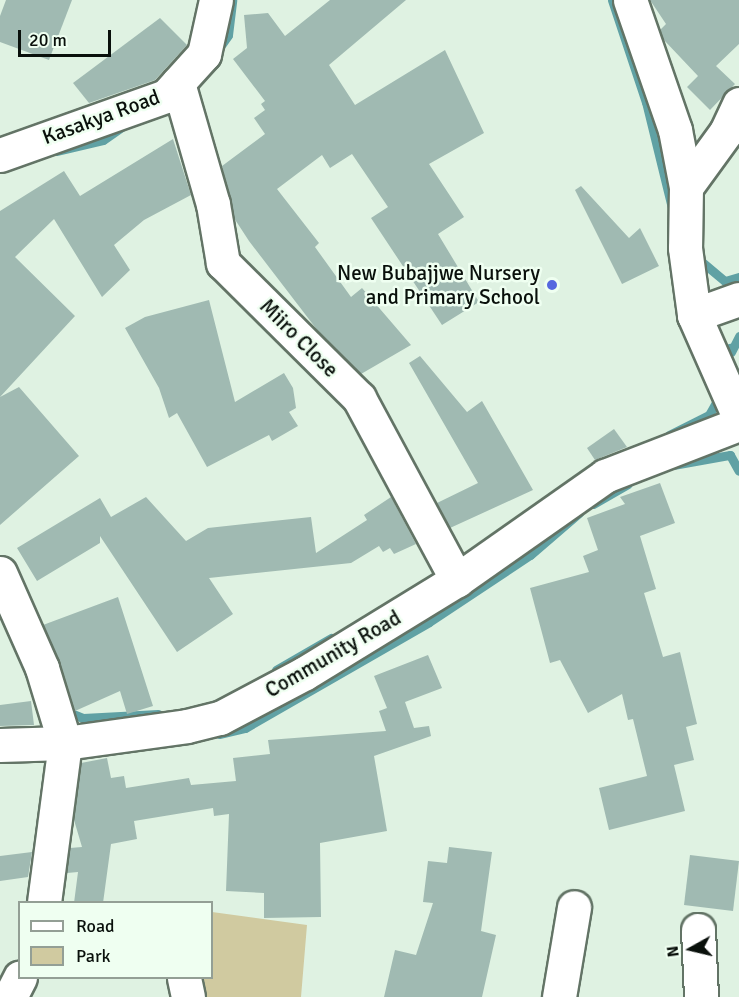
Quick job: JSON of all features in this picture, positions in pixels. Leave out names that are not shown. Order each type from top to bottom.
[{"type":"street","name":"Kasakya Road","points":[[0,155],[166,96],[204,54],[216,0]]},
{"type":"street","points":[[630,0],[675,130],[686,187],[685,248],[694,315],[739,417]]},
{"type":"street","name":"Miiro Close","points":[[178,83],[213,204],[223,262],[359,398],[457,580]]},
{"type":"street","points":[[686,187],[726,132],[739,104]]},
{"type":"street","points":[[694,315],[739,298]]},
{"type":"street","name":"Community Road","points":[[0,745],[65,743],[220,718],[305,673],[457,580],[605,476],[739,424]]},
{"type":"street","points":[[0,573],[42,668],[65,743],[44,901]]},
{"type":"street","points":[[559,997],[574,907]]},
{"type":"street","points":[[698,930],[701,997]]},
{"type":"street","points":[[10,997],[19,979]]},
{"type":"street","points":[[184,979],[188,997]]},
{"type":"green space","points":[[213,912],[307,925],[301,997],[201,997],[203,979],[213,979]]},
{"type":"building","points":[[6,0],[72,0],[49,60],[0,42],[0,16]]},
{"type":"building","points":[[330,0],[406,0],[329,65],[355,105],[445,50],[484,133],[429,164],[464,217],[438,234],[479,302],[442,325],[371,218],[388,207],[352,154],[330,168],[322,155],[277,189],[319,243],[315,247],[351,297],[362,288],[411,345],[361,374],[318,331],[249,241],[234,218],[222,166],[265,134],[254,118],[265,110],[261,104],[265,101],[233,59],[247,48],[244,15],[268,13],[285,36]]},
{"type":"building","points":[[650,0],[739,0],[739,44],[716,66],[735,84],[710,110],[687,87],[698,76],[663,39],[660,30],[666,24]]},
{"type":"building","points":[[160,18],[187,45],[155,80],[89,103],[73,83]]},
{"type":"building","points":[[173,139],[191,195],[144,220],[114,245],[130,270],[102,297],[54,219],[15,257],[75,316],[0,397],[0,211],[64,171],[80,196]]},
{"type":"building","points":[[581,186],[629,238],[640,228],[659,266],[622,284],[575,190]]},
{"type":"building","points":[[209,300],[235,402],[284,373],[293,388],[296,408],[289,412],[298,426],[272,441],[269,435],[207,467],[177,413],[169,418],[159,388],[125,328],[145,317]]},
{"type":"building","points":[[420,356],[467,412],[482,401],[533,490],[450,528],[437,503],[478,483],[409,363]]},
{"type":"building","points":[[19,387],[79,456],[0,525],[0,397]]},
{"type":"building","points":[[614,429],[627,447],[595,460],[587,448]]},
{"type":"building","points":[[660,483],[675,523],[640,536],[656,589],[644,593],[663,657],[680,652],[697,724],[686,727],[694,760],[674,765],[685,811],[609,830],[599,788],[647,776],[633,719],[628,720],[622,694],[588,713],[560,660],[550,663],[530,588],[589,572],[583,556],[598,550],[587,518],[625,504],[620,497]]},
{"type":"building","points":[[146,497],[186,541],[208,528],[311,517],[316,553],[367,520],[364,515],[391,497],[416,544],[394,554],[390,548],[383,552],[379,546],[351,563],[209,578],[233,614],[177,652],[100,536],[100,543],[37,581],[17,548],[100,498],[111,517]]},
{"type":"building","points":[[118,597],[153,706],[127,714],[120,691],[75,711],[43,625]]},
{"type":"building","points":[[428,655],[442,688],[405,702],[414,728],[429,726],[431,736],[374,756],[387,831],[320,843],[321,917],[264,918],[264,893],[226,891],[229,814],[214,816],[213,808],[134,821],[137,839],[111,844],[103,901],[74,901],[78,872],[67,873],[70,848],[82,847],[74,820],[81,763],[107,758],[111,778],[124,776],[126,788],[189,778],[191,785],[236,781],[233,758],[270,754],[268,740],[386,731],[379,711],[387,708],[374,676]]},
{"type":"building","points":[[31,701],[34,725],[0,726],[0,705]]},
{"type":"building","points":[[449,847],[492,852],[481,931],[496,935],[482,997],[384,997],[395,950],[416,955],[433,903],[423,902],[428,861],[447,863]]},
{"type":"building","points":[[32,852],[28,877],[0,881],[0,856]]},
{"type":"building","points":[[690,855],[739,861],[733,911],[684,905]]},
{"type":"waterway","points":[[217,51],[228,35],[232,0]]},
{"type":"waterway","points":[[612,0],[646,102],[672,208]]},
{"type":"waterway","points":[[56,151],[103,140],[123,126]]},
{"type":"waterway","points":[[696,257],[725,281],[739,277]]},
{"type":"waterway","points":[[731,352],[739,336]]},
{"type":"waterway","points":[[725,364],[730,348]]},
{"type":"waterway","points":[[669,435],[709,415],[720,395]]},
{"type":"waterway","points":[[673,465],[730,455],[739,471]]},
{"type":"waterway","points":[[593,504],[628,484]]},
{"type":"waterway","points":[[219,734],[245,728],[429,622],[530,555],[579,513]]},
{"type":"waterway","points":[[276,670],[331,638]]},
{"type":"waterway","points":[[63,710],[83,718],[158,714]]},
{"type":"place","name":"New Bubajjwe Nursery and Primary School","points":[[552,285]]}]
